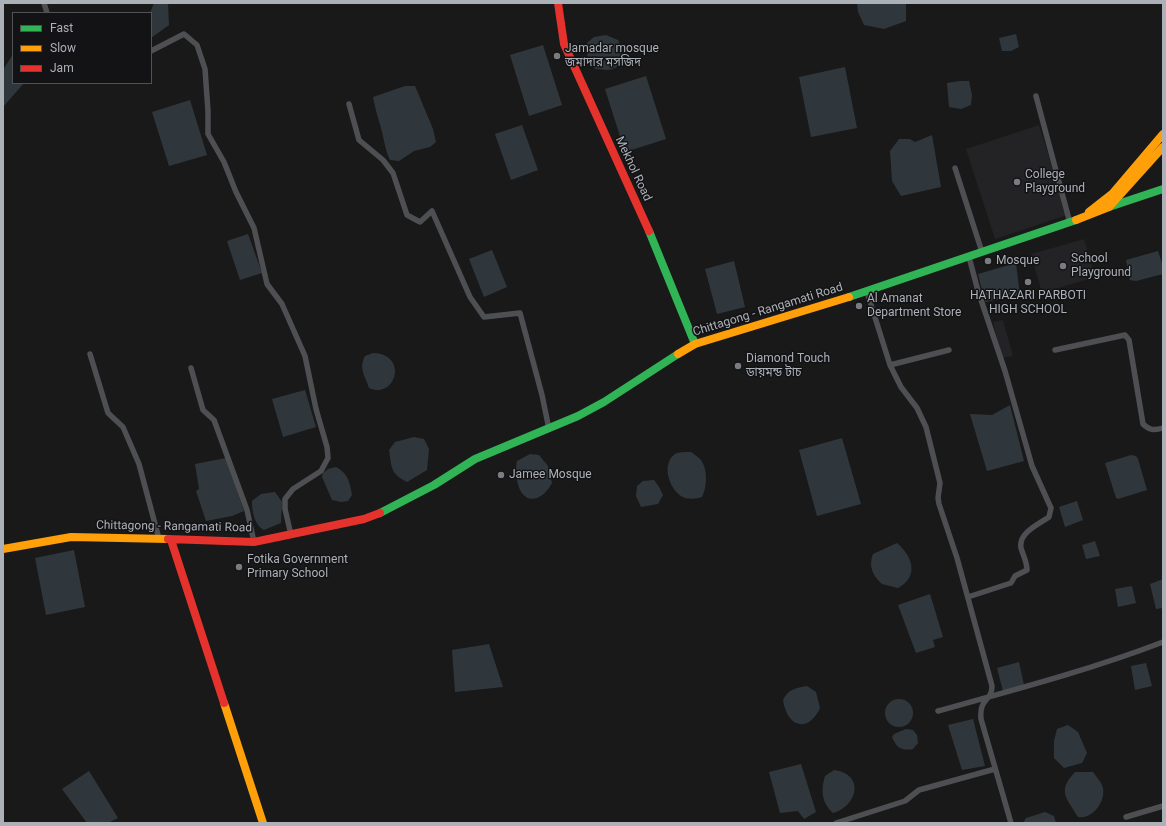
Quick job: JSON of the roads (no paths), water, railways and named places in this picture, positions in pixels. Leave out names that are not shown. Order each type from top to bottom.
[{"type":"main road","name":"Mekhol Road","points":[[558,3],[564,44],[651,235],[695,344]]},
{"type":"main road","name":"Chittagong - Rangamati Road","points":[[1138,170],[1163,134]]},
{"type":"main road","name":"Chittagong - Rangamati Road","points":[[3,549],[71,537],[254,542],[349,523],[378,514],[434,485],[475,459],[549,430],[604,402],[669,359],[695,344],[867,292],[1071,223],[1106,204],[1138,170],[1163,147]]},
{"type":"main road","points":[[1106,204],[1163,189]]},
{"type":"main road","points":[[171,540],[263,823]]},
{"type":"street","points":[[152,50],[184,34],[197,45],[205,69],[208,134],[224,162],[236,192],[254,228],[267,284],[282,304],[305,356],[316,409],[327,447],[328,458],[321,471],[293,489],[285,499],[285,509],[291,535]]},
{"type":"street","points":[[1036,96],[1071,223]]},
{"type":"street","points":[[349,104],[359,140],[383,160],[393,173],[407,215],[420,222],[432,211],[470,297],[484,318],[520,313],[542,394],[549,430]]},
{"type":"street","points":[[955,168],[982,252]]},
{"type":"street","points":[[968,597],[1011,582],[1015,576],[1027,570],[1021,547],[1021,540],[1028,532],[1049,517],[1051,508],[1032,466],[1005,371],[978,290],[970,257]]},
{"type":"street","points":[[867,292],[890,364],[900,387],[917,408],[926,427],[940,483],[938,498],[939,504],[968,597],[992,686],[992,692],[981,706],[980,713],[1011,823]]},
{"type":"street","points":[[1055,350],[1125,335],[1129,340],[1143,424],[1148,429],[1154,430],[1163,428]]},
{"type":"street","points":[[890,364],[949,350]]},
{"type":"street","points":[[90,354],[108,412],[123,427],[139,464],[159,539]]},
{"type":"street","points":[[191,368],[203,410],[214,420],[244,502],[254,542]]},
{"type":"street","points":[[938,711],[1118,659],[1163,642]]},
{"type":"street","points":[[836,823],[906,801],[919,790],[995,769]]},
{"type":"street","points":[[1126,817],[1163,806]]},
{"type":"place","name":"Jamadar mosque জমাদার মসজিদ","points":[[557,56]]},
{"type":"place","name":"College Playground","points":[[1017,182]]},
{"type":"place","name":"Mosque","points":[[988,261]]},
{"type":"place","name":"School Playground","points":[[1063,266]]},
{"type":"place","name":"HATHAZARI PARBOTI HIGH SCHOOL","points":[[1028,282]]},
{"type":"place","name":"Al Amanat Department Store","points":[[859,306]]},
{"type":"place","name":"Diamond Touch ডায়মন্ড টাচ","points":[[738,366]]},
{"type":"place","name":"Jamee Mosque","points":[[501,475]]},
{"type":"place","name":"Fotika Government Primary School","points":[[239,567]]}]
